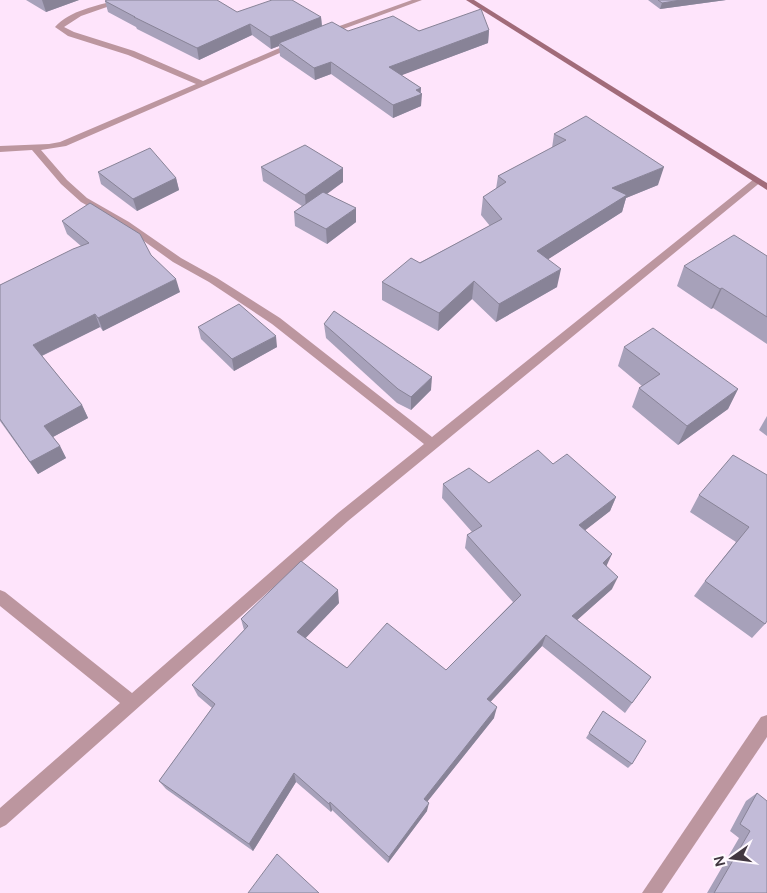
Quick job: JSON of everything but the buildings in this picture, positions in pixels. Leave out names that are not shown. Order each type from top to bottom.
[{"type":"street","points":[[125,0],[74,17],[63,22],[59,27],[71,34],[131,54],[203,84]]},
{"type":"street","points":[[313,36],[419,0]]},
{"type":"street","points":[[0,819],[343,517],[432,444],[762,184],[470,0]]},
{"type":"street","points":[[0,149],[35,148],[63,144],[304,40]]},
{"type":"street","points":[[35,148],[64,182],[84,200],[126,224],[177,260],[213,280],[276,321],[432,444]]},
{"type":"street","points":[[0,597],[132,703]]},
{"type":"street","points":[[650,893],[767,723]]}]
